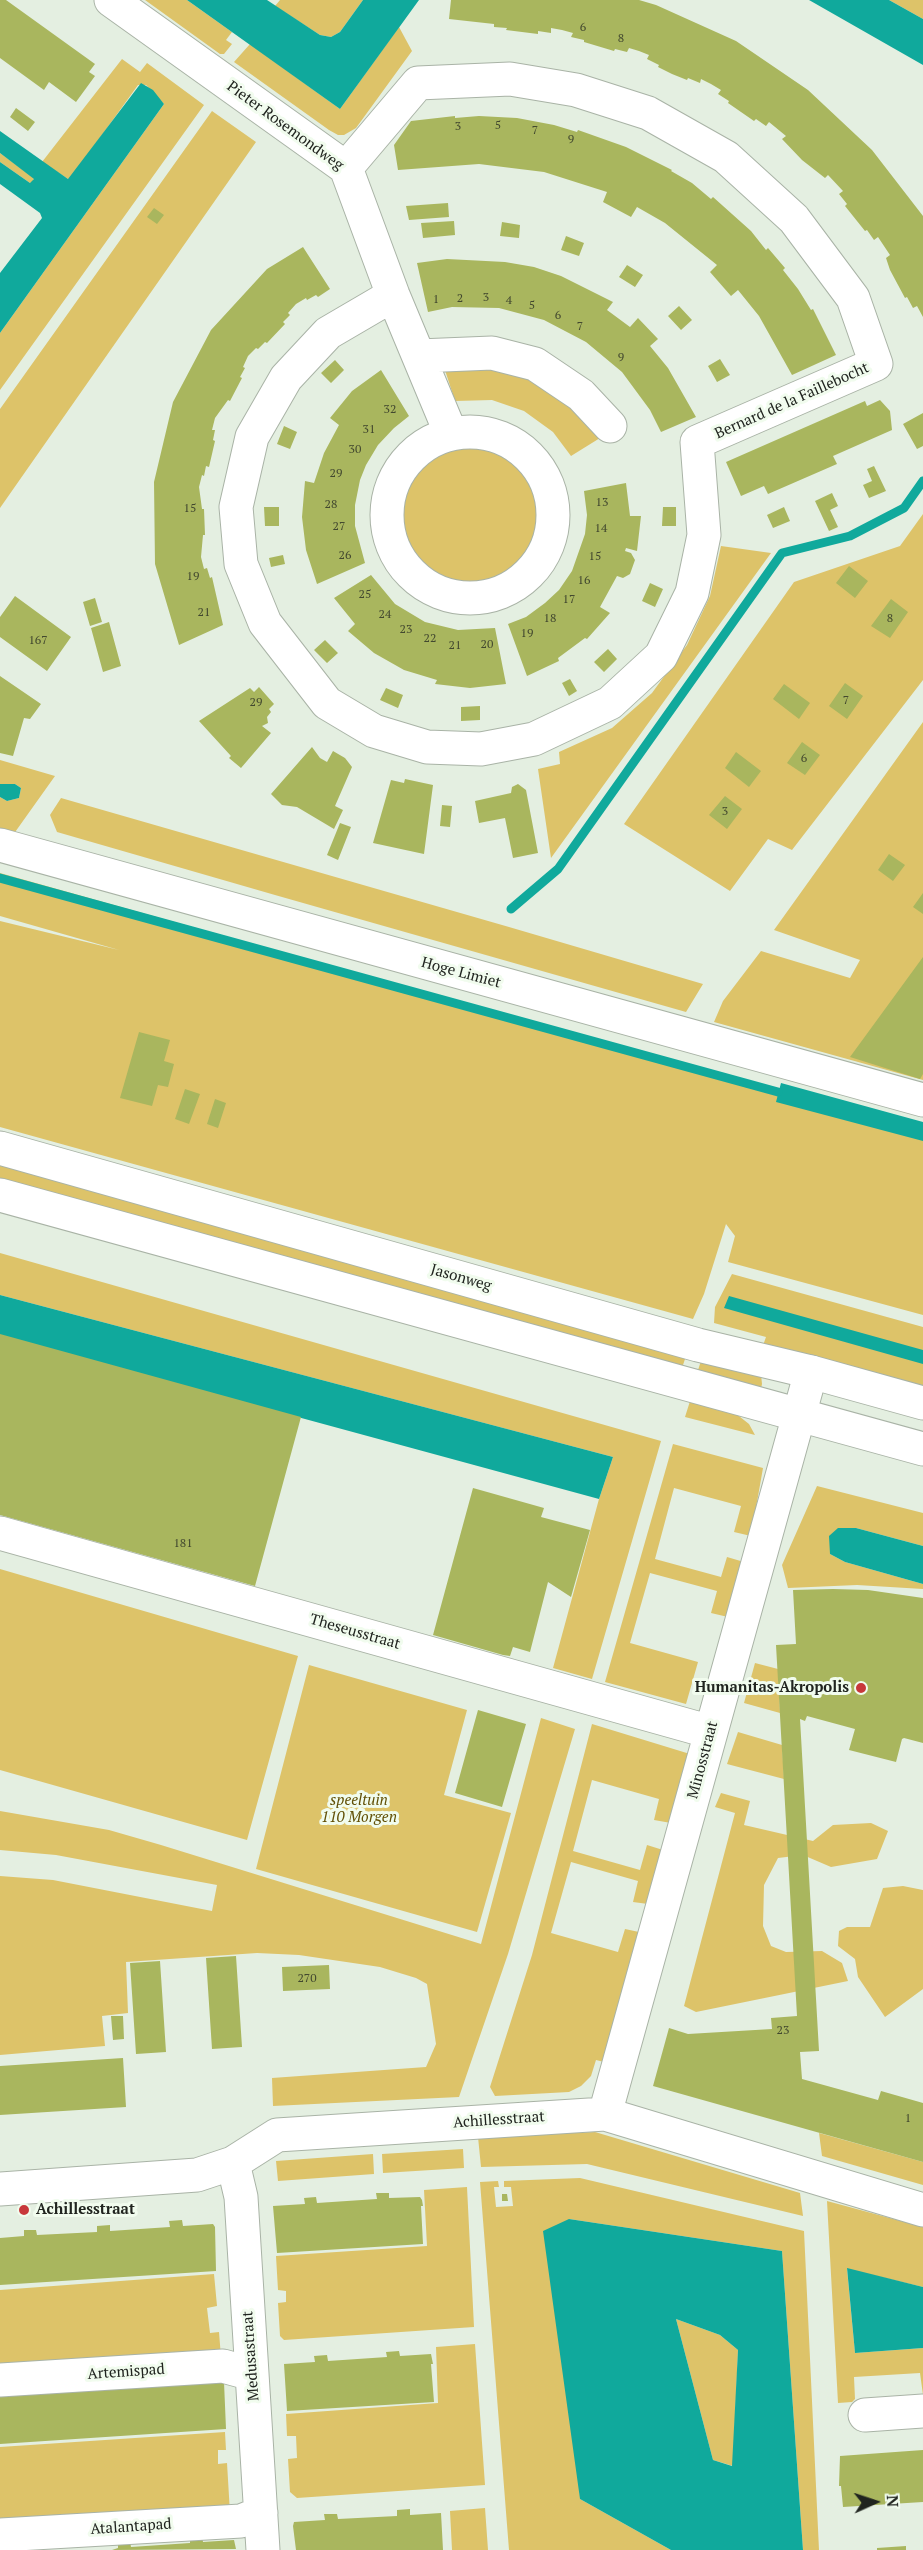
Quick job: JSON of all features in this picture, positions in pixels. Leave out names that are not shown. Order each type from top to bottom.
[{"type":"street","name":"Pieter Rosemondweg","points":[[111,0],[346,168],[393,295],[451,434]]},
{"type":"street","name":"Bernard de la Faillebocht","points":[[346,168],[418,83],[510,79],[576,90],[648,113],[726,157],[794,219],[853,298],[876,364],[697,442],[704,535],[692,593],[661,656],[610,703],[534,739],[481,749],[427,747],[374,731],[327,703],[265,623],[241,564],[236,507],[252,437],[286,378],[328,333],[393,295]]},
{"type":"street","points":[[418,356],[492,353],[536,364],[581,395],[610,426]]},
{"type":"street","points":[[475,432],[498,437],[519,448],[537,465],[548,486],[553,513],[552,522],[549,540],[538,564],[519,582],[495,595],[472,599],[449,596],[428,588],[410,573],[396,555],[387,526],[389,495],[401,468],[423,446],[451,434],[475,432]]},
{"type":"street","name":"Hoge Limiet","points":[[0,845],[923,1100]]},
{"type":"street","name":"Jasonweg","points":[[0,1148],[698,1345],[811,1372],[923,1403]]},
{"type":"street","points":[[0,1195],[923,1449]]},
{"type":"street","name":"Minosstraat","points":[[605,2114],[811,1372]]},
{"type":"street","name":"Theseusstraat","points":[[0,1533],[711,1732]]},
{"type":"street","name":"Achillesstraat","points":[[0,2189],[197,2175],[233,2163],[277,2134],[605,2114],[923,2210]]},
{"type":"street","name":"Medusastraat","points":[[233,2163],[241,2197],[263,2550]]},
{"type":"street","name":"Artemispad","points":[[0,2380],[223,2366],[252,2374]]},
{"type":"street","points":[[865,2415],[923,2410]]},
{"type":"street","name":"Atalantapad","points":[[0,2535],[241,2521],[261,2513]]},
{"type":"green space","points":[[145,0],[187,0],[232,32],[226,40],[232,44],[224,54],[220,54]]},
{"type":"green space","points":[[280,0],[363,0],[340,32],[331,37],[320,35],[275,6]]},
{"type":"green space","points":[[889,0],[923,0],[923,19]]},
{"type":"green space","points":[[399,27],[412,51],[356,128],[344,135],[338,135],[329,130],[234,62],[250,44],[340,109]]},
{"type":"green space","points":[[122,59],[140,72],[147,63],[204,105],[0,390],[0,333],[164,104],[146,85],[138,85],[71,178],[68,179],[42,162]]},
{"type":"green space","points":[[212,111],[256,142],[0,508],[0,409]]},
{"type":"green space","points":[[0,153],[34,178],[33,182],[30,183],[0,162]]},
{"type":"green space","points":[[481,364],[521,371],[563,393],[600,438],[571,456],[553,432],[524,411],[492,400],[455,401],[444,367]]},
{"type":"green space","points":[[471,445],[498,451],[510,457],[520,466],[529,476],[535,488],[541,515],[535,542],[529,554],[520,564],[510,573],[498,579],[471,585],[444,579],[432,573],[422,564],[413,554],[407,542],[401,515],[407,488],[413,476],[422,466],[432,457],[444,451]]},
{"type":"green space","points":[[923,514],[923,680],[792,850],[768,839],[730,891],[624,824],[794,582],[900,546]]},
{"type":"green space","points":[[721,546],[771,553],[551,858],[538,769],[560,764],[559,752],[612,728],[652,693],[687,645],[710,596]]},
{"type":"green space","points":[[923,722],[923,1080],[714,1022],[723,1001],[761,951],[850,978],[860,960],[774,930]]},
{"type":"green space","points":[[0,760],[55,776],[13,835],[0,831],[0,797],[7,801],[19,798],[21,788],[15,784],[0,784]]},
{"type":"green space","points":[[61,798],[703,984],[686,1012],[57,832],[50,815]]},
{"type":"green space","points":[[0,873],[541,1025],[923,1129],[923,1315],[728,1262],[735,1236],[726,1224],[704,1294],[693,1319],[0,1127],[0,921],[119,950],[0,916]]},
{"type":"green space","points":[[0,1162],[687,1353],[681,1371],[0,1179]]},
{"type":"green space","points":[[0,1253],[661,1441],[592,1679],[553,1668],[599,1499],[613,1457],[0,1295]]},
{"type":"green space","points":[[732,1274],[923,1327],[923,1396],[761,1351],[766,1337],[714,1323],[715,1307]]},
{"type":"green space","points":[[702,1358],[761,1374],[760,1393],[696,1376]]},
{"type":"green space","points":[[691,1398],[730,1409],[749,1424],[755,1435],[685,1417]]},
{"type":"green space","points":[[673,1444],[763,1468],[751,1536],[734,1532],[741,1506],[674,1488],[655,1559],[721,1577],[727,1557],[744,1562],[728,1617],[711,1613],[717,1591],[650,1573],[630,1643],[698,1662],[686,1704],[605,1682]]},
{"type":"green space","points":[[817,1486],[923,1513],[923,1546],[856,1528],[830,1554],[845,1562],[923,1584],[923,1589],[857,1585],[788,1588],[782,1565]]},
{"type":"green space","points":[[0,1569],[298,1656],[247,1840],[0,1770]]},
{"type":"green space","points":[[755,1663],[778,1669],[780,1713],[744,1703]]},
{"type":"green space","name":"speeltuin 110 Morgen","points":[[309,1665],[467,1710],[444,1795],[511,1813],[477,1932],[256,1869]]},
{"type":"green space","points":[[541,1718],[575,1729],[508,1954],[459,2097],[273,2106],[272,2078],[426,2067],[436,2044],[427,1984],[416,1978],[380,1967],[299,1955],[257,1953],[126,1962],[128,2013],[102,2016],[105,2046],[0,2055],[0,1876],[53,1880],[212,1911],[217,1885],[56,1855],[0,1850],[0,1811],[109,1830],[481,1944]]},
{"type":"green space","points":[[592,1724],[690,1754],[671,1823],[654,1820],[659,1799],[592,1780],[573,1851],[640,1870],[647,1845],[663,1850],[648,1904],[633,1902],[638,1881],[571,1862],[551,1933],[618,1952],[625,1929],[639,1932],[604,2062],[596,2060],[591,2076],[581,2086],[569,2092],[495,2096],[490,2087],[532,1955]]},
{"type":"green space","points":[[738,1732],[782,1745],[784,1779],[727,1764]]},
{"type":"green space","points":[[721,1793],[750,1801],[744,1825],[813,1841],[833,1825],[871,1823],[888,1831],[877,1859],[831,1867],[803,1855],[778,1858],[764,1885],[763,1926],[771,1946],[786,1952],[822,1951],[842,1963],[848,1981],[696,2012],[684,2006],[735,1813],[715,1807]]},
{"type":"green space","points":[[903,1886],[923,1890],[923,1989],[885,2017],[858,1977],[855,1959],[838,1946],[839,1931],[847,1927],[870,1927],[883,1888]]},
{"type":"green space","points":[[595,2132],[800,2193],[803,2216],[587,2164],[481,2167],[478,2137]]},
{"type":"green space","points":[[819,2133],[923,2162],[923,2185],[822,2156]]},
{"type":"green space","points":[[463,2149],[464,2168],[383,2173],[382,2154]]},
{"type":"green space","points":[[373,2154],[374,2174],[278,2181],[276,2161]]},
{"type":"green space","points":[[580,2178],[804,2231],[819,2550],[803,2550],[782,2251],[569,2219],[580,2499],[671,2550],[509,2550],[480,2182],[498,2181],[499,2187],[494,2187],[496,2207],[513,2206],[511,2187],[504,2187],[504,2181]]},
{"type":"green space","points":[[467,2187],[474,2327],[284,2340],[280,2336],[278,2303],[286,2302],[286,2291],[278,2290],[276,2256],[427,2246],[424,2190]]},
{"type":"green space","points":[[827,2201],[923,2227],[923,2287],[847,2269],[855,2353],[923,2348],[923,2395],[920,2373],[854,2377],[855,2399],[852,2402],[838,2403]]},
{"type":"green space","points":[[214,2274],[217,2306],[207,2308],[210,2333],[219,2332],[221,2357],[0,2370],[0,2290]]},
{"type":"green space","points":[[676,2319],[720,2335],[738,2350],[733,2466],[713,2460]]},
{"type":"green space","points":[[475,2344],[485,2485],[297,2498],[290,2492],[288,2459],[297,2458],[296,2436],[287,2436],[286,2414],[438,2403],[436,2347]]},
{"type":"green space","points":[[225,2432],[226,2450],[218,2450],[218,2464],[227,2463],[230,2513],[0,2530],[0,2447]]},
{"type":"green space","points":[[485,2508],[488,2550],[452,2550],[450,2511]]},
{"type":"water","points":[[187,0],[267,0],[320,35],[331,37],[340,32],[363,0],[419,0],[340,109]]},
{"type":"water","points":[[809,0],[889,0],[923,19],[923,65]]},
{"type":"water","points":[[141,83],[153,90],[164,104],[0,333],[0,273],[42,218],[40,213],[0,184],[0,162],[30,183],[34,179],[0,153],[0,131],[68,179]]},
{"type":"water","points":[[0,784],[15,784],[21,788],[19,798],[7,801],[0,797]]},
{"type":"water","points":[[781,1083],[923,1122],[923,1141],[776,1102]]},
{"type":"water","points":[[0,1295],[613,1457],[599,1499],[0,1336]]},
{"type":"water","points":[[729,1296],[923,1350],[923,1364],[724,1308]]},
{"type":"water","points":[[838,1528],[856,1528],[923,1546],[923,1584],[845,1562],[830,1554],[829,1536]]},
{"type":"water","points":[[569,2219],[782,2251],[803,2550],[671,2550],[580,2499],[543,2231]],"holes":[[[676,2319],[720,2335],[738,2350],[732,2466],[713,2460]]]},
{"type":"water","points":[[847,2268],[923,2287],[923,2348],[855,2353]]},
{"type":"building","points":[[0,0],[6,0],[95,64],[89,72],[95,76],[76,102],[49,82],[44,90],[0,58]]},
{"type":"building","points":[[451,0],[639,0],[656,5],[736,41],[808,90],[872,150],[923,216],[923,317],[917,306],[913,308],[907,297],[905,298],[890,270],[886,258],[890,255],[878,237],[874,240],[845,206],[847,204],[839,194],[843,191],[828,175],[825,178],[802,160],[782,139],[786,136],[769,122],[766,126],[756,119],[754,121],[718,94],[721,90],[701,79],[700,83],[672,74],[647,59],[649,55],[639,51],[629,48],[627,52],[615,49],[614,51],[571,37],[573,33],[551,28],[551,33],[538,31],[538,34],[506,30],[507,28],[494,27],[494,24],[449,19]]},
{"type":"building","points":[[16,108],[35,122],[28,131],[10,117]]},
{"type":"building","points":[[455,116],[455,118],[479,116],[517,118],[577,132],[578,130],[626,147],[672,170],[711,199],[713,197],[751,231],[766,250],[768,248],[785,268],[783,270],[811,310],[813,309],[836,355],[792,375],[759,316],[738,290],[731,296],[710,272],[717,265],[665,223],[637,207],[631,217],[603,202],[607,192],[544,172],[479,164],[398,170],[394,145],[411,121]]},
{"type":"building","points":[[448,203],[449,217],[409,220],[406,206]]},
{"type":"building","points":[[154,208],[164,215],[157,224],[147,217]]},
{"type":"building","points":[[454,221],[455,235],[423,238],[421,223]]},
{"type":"building","points":[[502,222],[520,225],[519,238],[500,236]]},
{"type":"building","points":[[566,236],[584,243],[579,256],[561,250]]},
{"type":"building","points":[[303,247],[330,289],[318,297],[316,295],[307,300],[306,298],[296,304],[283,322],[285,324],[267,343],[256,348],[248,356],[240,377],[242,378],[230,401],[228,400],[215,418],[212,430],[215,430],[213,440],[215,441],[209,467],[206,466],[199,487],[202,509],[204,509],[205,535],[203,535],[201,557],[204,569],[207,568],[210,578],[212,577],[223,625],[179,645],[155,564],[154,482],[173,402],[211,330],[267,269]]},
{"type":"building","points":[[447,259],[505,262],[534,267],[561,276],[613,302],[607,310],[630,327],[638,318],[658,339],[650,346],[668,368],[696,417],[661,432],[650,410],[622,372],[586,342],[544,320],[499,308],[452,307],[428,312],[417,263]]},
{"type":"building","points":[[627,265],[643,275],[635,287],[619,277]]},
{"type":"building","points":[[679,306],[692,320],[681,330],[668,316]]},
{"type":"building","points":[[720,359],[730,375],[717,382],[708,366]]},
{"type":"building","points":[[335,360],[344,370],[331,383],[321,373]]},
{"type":"building","points":[[381,370],[409,416],[378,445],[360,480],[355,505],[355,526],[365,563],[317,584],[306,550],[302,517],[305,481],[314,483],[324,453],[339,425],[330,418],[352,391]]},
{"type":"building","points":[[880,400],[890,411],[892,430],[833,456],[837,464],[768,494],[764,486],[741,496],[726,462],[865,401],[867,406]]},
{"type":"building","points":[[923,413],[923,446],[917,449],[903,424]]},
{"type":"building","points":[[284,426],[297,432],[290,449],[277,444]]},
{"type":"building","points":[[874,466],[886,491],[869,498],[863,485],[872,481],[867,469]]},
{"type":"building","points":[[626,483],[630,516],[641,516],[637,551],[626,548],[625,551],[631,553],[635,560],[630,574],[623,578],[617,576],[600,607],[610,613],[587,639],[585,638],[558,658],[559,661],[527,676],[508,624],[526,617],[545,603],[559,590],[572,571],[585,534],[587,515],[584,491]]},
{"type":"building","points":[[832,493],[838,506],[830,510],[838,527],[829,531],[815,501]]},
{"type":"building","points":[[264,507],[279,507],[279,526],[265,526]]},
{"type":"building","points":[[663,507],[676,507],[676,526],[662,526]]},
{"type":"building","points":[[784,507],[790,521],[773,528],[767,515]]},
{"type":"building","points":[[283,555],[285,564],[271,567],[269,558]]},
{"type":"building","points":[[849,566],[868,581],[855,598],[836,583]]},
{"type":"building","points":[[371,575],[395,604],[425,622],[458,630],[495,628],[506,684],[470,688],[435,684],[437,680],[404,670],[374,653],[348,631],[355,624],[334,598]]},
{"type":"building","points":[[650,583],[663,589],[655,607],[642,601]]},
{"type":"building","points":[[15,596],[71,637],[47,671],[0,637],[0,617]]},
{"type":"building","points":[[95,598],[102,622],[90,626],[83,602]]},
{"type":"building","points":[[891,599],[908,612],[890,638],[871,626]]},
{"type":"building","points":[[109,622],[121,666],[103,672],[91,628]]},
{"type":"building","points":[[325,640],[338,653],[327,663],[314,650]]},
{"type":"building","points":[[608,649],[617,659],[604,672],[594,662]]},
{"type":"building","points":[[0,676],[41,704],[30,719],[24,718],[13,756],[0,753]]},
{"type":"building","points":[[570,679],[577,691],[569,696],[562,683]]},
{"type":"building","points":[[845,683],[863,696],[847,719],[829,706]]},
{"type":"building","points":[[784,684],[810,703],[799,719],[773,699]]},
{"type":"building","points":[[259,687],[274,704],[269,709],[271,712],[267,717],[268,723],[262,726],[271,733],[241,768],[229,758],[231,756],[199,721],[250,688],[254,692]]},
{"type":"building","points":[[386,688],[403,695],[398,708],[380,700]]},
{"type":"building","points":[[480,706],[480,720],[461,721],[461,707]]},
{"type":"building","points":[[802,742],[820,755],[805,775],[787,763]]},
{"type":"building","points":[[312,747],[320,758],[327,762],[333,751],[345,758],[352,767],[335,806],[343,810],[334,829],[297,807],[282,805],[271,794]]},
{"type":"building","points":[[736,752],[761,771],[749,787],[725,768]]},
{"type":"building","points":[[405,779],[433,785],[424,854],[373,843],[391,780],[404,783]]},
{"type":"building","points":[[518,784],[526,790],[538,853],[513,858],[505,818],[479,823],[475,801],[511,793],[512,787]]},
{"type":"building","points":[[725,796],[742,809],[727,829],[709,815]]},
{"type":"building","points":[[442,805],[452,806],[450,827],[440,826]]},
{"type":"building","points":[[340,823],[351,827],[338,860],[327,855]]},
{"type":"building","points":[[889,854],[905,865],[893,881],[878,870]]},
{"type":"building","points":[[923,893],[923,914],[913,907]]},
{"type":"building","points":[[923,957],[923,1074],[920,1079],[850,1057]]},
{"type":"building","points":[[139,1032],[170,1040],[164,1061],[174,1064],[168,1087],[158,1085],[152,1106],[120,1098]]},
{"type":"building","points":[[185,1089],[200,1094],[189,1124],[175,1119]]},
{"type":"building","points":[[215,1099],[226,1103],[218,1128],[207,1124]]},
{"type":"building","points":[[0,1334],[301,1417],[255,1586],[0,1515]]},
{"type":"building","points":[[473,1488],[544,1508],[541,1517],[590,1530],[571,1597],[548,1582],[530,1652],[513,1647],[510,1656],[503,1655],[433,1635]]},
{"type":"building","points":[[793,1590],[868,1590],[923,1598],[923,1743],[902,1739],[896,1762],[849,1750],[855,1729],[807,1716],[805,1721],[800,1719],[819,2051],[800,2052],[802,2079],[878,2100],[881,2091],[923,2103],[923,2162],[653,2086],[669,2028],[688,2034],[772,2029],[771,2018],[797,2016],[776,1645],[796,1644]]},
{"type":"building","points":[[478,1710],[526,1724],[502,1807],[455,1793]]},
{"type":"building","points":[[236,1956],[242,2047],[212,2049],[206,1958]]},
{"type":"building","points":[[160,1961],[166,2052],[136,2054],[130,1963]]},
{"type":"building","points":[[329,1965],[330,1989],[283,1991],[282,1967]]},
{"type":"building","points":[[111,2016],[123,2016],[124,2039],[113,2040]]},
{"type":"building","points":[[123,2058],[126,2107],[0,2115],[0,2066]]},
{"type":"building","points":[[376,2193],[389,2193],[389,2198],[420,2197],[423,2206],[421,2206],[423,2244],[277,2253],[273,2206],[305,2204],[304,2198],[316,2197],[317,2203],[377,2199]]},
{"type":"building","points":[[502,2194],[507,2194],[508,2201],[502,2201]]},
{"type":"building","points":[[182,2220],[183,2226],[213,2224],[215,2227],[216,2271],[0,2285],[0,2238],[24,2236],[24,2230],[36,2230],[37,2235],[97,2232],[97,2226],[110,2225],[110,2231],[170,2227],[169,2221]]},
{"type":"building","points":[[399,2351],[400,2356],[431,2354],[434,2402],[287,2411],[284,2364],[315,2362],[314,2356],[327,2355],[328,2361],[387,2357],[386,2352]]},
{"type":"building","points":[[224,2382],[226,2429],[0,2444],[0,2397],[34,2394],[47,2388],[47,2394]]},
{"type":"building","points":[[923,2450],[923,2502],[843,2507],[841,2486],[839,2486],[840,2456]]},
{"type":"building","points":[[410,2509],[410,2515],[441,2513],[443,2550],[296,2550],[294,2522],[325,2520],[324,2514],[337,2514],[338,2519],[397,2516],[397,2510]]},
{"type":"building","points":[[202,2536],[203,2542],[234,2540],[236,2549],[112,2550],[118,2548],[118,2542],[130,2541],[131,2547],[190,2543],[190,2537]]},
{"type":"building","points":[[906,2546],[906,2550],[877,2550],[877,2548]]},
{"type":"waterway","points":[[511,909],[558,869],[782,553],[850,536],[904,508],[923,481]]},
{"type":"waterway","points":[[0,878],[778,1092]]},
{"type":"place","name":"Humanitas-Akropolis","points":[[861,1688]]},
{"type":"place","name":"Achillesstraat","points":[[24,2210]]}]
